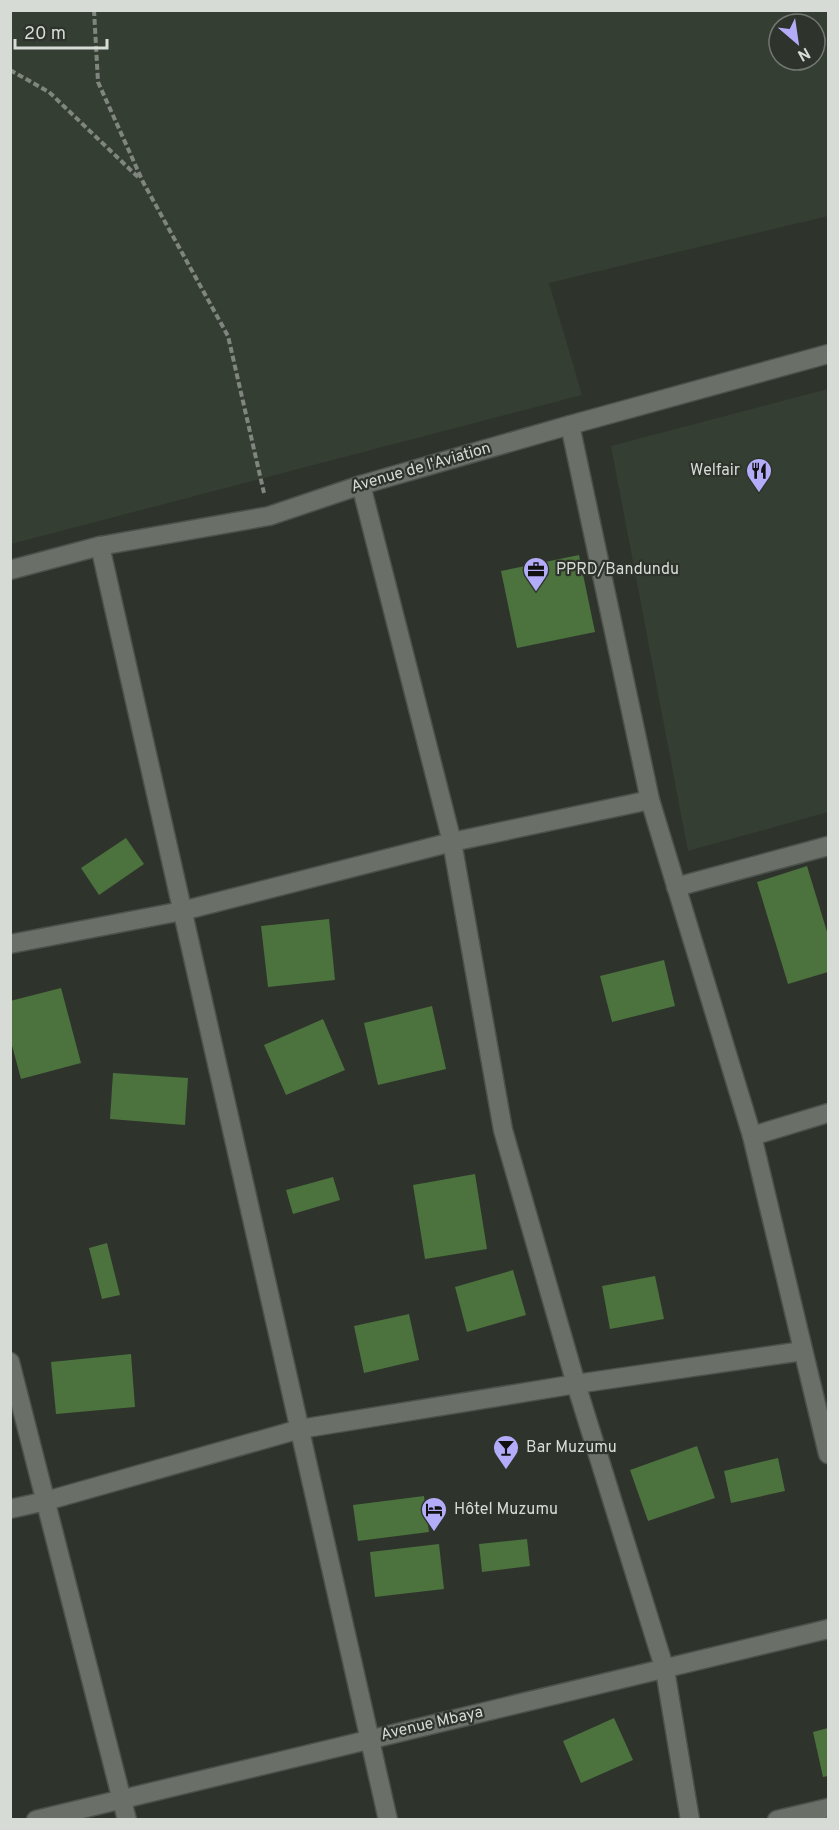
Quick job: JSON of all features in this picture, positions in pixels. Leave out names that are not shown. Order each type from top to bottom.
[{"type":"street","name":"Avenue de l'Aviation","points":[[10,570],[100,546],[269,516],[361,485],[828,354]]},
{"type":"street","points":[[570,425],[650,800],[752,1136],[803,1351],[823,1414],[828,1454]]},
{"type":"street","points":[[361,485],[452,842],[503,1130],[576,1384],[665,1670],[690,1820]]},
{"type":"street","points":[[100,546],[388,1820]]},
{"type":"street","points":[[10,944],[182,911],[452,842],[650,800]]},
{"type":"street","points":[[676,887],[828,846]]},
{"type":"street","points":[[752,1136],[828,1113]]},
{"type":"street","points":[[10,1509],[46,1501],[300,1429],[576,1384],[803,1351]]},
{"type":"street","points":[[10,1362],[127,1820]]},
{"type":"street","name":"Avenue Mbaya","points":[[36,1820],[828,1629]]},
{"type":"street","points":[[777,1820],[828,1808]]},
{"type":"path","points":[[94,10],[98,82],[143,182],[228,336],[269,516]]},
{"type":"path","points":[[10,70],[49,92],[143,182]]},
{"type":"shaded area","points":[[11,10],[828,11],[828,216],[549,283],[582,395],[11,544]]},
{"type":"shaded area","points":[[828,389],[828,812],[688,851],[611,446]]},
{"type":"building","points":[[579,555],[595,632],[517,648],[501,571]]},
{"type":"building","points":[[126,838],[144,864],[99,895],[81,868]]},
{"type":"building","points":[[807,866],[828,935],[828,972],[788,984],[757,882]]},
{"type":"building","points":[[329,919],[335,980],[268,987],[261,926]]},
{"type":"building","points":[[664,960],[675,1006],[612,1022],[600,976]]},
{"type":"building","points":[[61,988],[81,1063],[21,1079],[10,1038],[10,1001]]},
{"type":"building","points":[[432,1006],[446,1069],[378,1085],[364,1023]]},
{"type":"building","points":[[323,1019],[345,1070],[286,1095],[264,1045]]},
{"type":"building","points":[[113,1073],[188,1078],[185,1125],[110,1119]]},
{"type":"building","points":[[475,1174],[487,1249],[425,1259],[413,1185]]},
{"type":"building","points":[[333,1177],[340,1200],[293,1214],[286,1190]]},
{"type":"building","points":[[107,1243],[120,1295],[102,1299],[89,1248]]},
{"type":"building","points":[[513,1270],[526,1315],[467,1332],[455,1287]]},
{"type":"building","points":[[655,1276],[664,1319],[610,1329],[602,1286]]},
{"type":"building","points":[[409,1314],[419,1360],[364,1373],[354,1326]]},
{"type":"building","points":[[131,1354],[135,1407],[56,1414],[51,1362]]},
{"type":"building","points":[[697,1446],[715,1498],[648,1521],[630,1470]]},
{"type":"building","points":[[778,1458],[785,1491],[731,1503],[724,1471]]},
{"type":"building","points":[[424,1496],[429,1532],[358,1541],[353,1505]]},
{"type":"building","points":[[527,1539],[530,1566],[482,1572],[479,1544]]},
{"type":"building","points":[[439,1544],[444,1589],[375,1597],[370,1552]]},
{"type":"building","points":[[614,1718],[633,1760],[581,1783],[563,1741]]},
{"type":"building","points":[[828,1728],[828,1776],[823,1777],[813,1732]]},
{"type":"place","name":"Welfair","points":[[759,494]]},
{"type":"place","name":"PPRD/Bandundu","points":[[536,593]]},
{"type":"place","name":"Bar Muzumu","points":[[506,1471]]},
{"type":"place","name":"Hôtel Muzumu","points":[[434,1533]]}]
